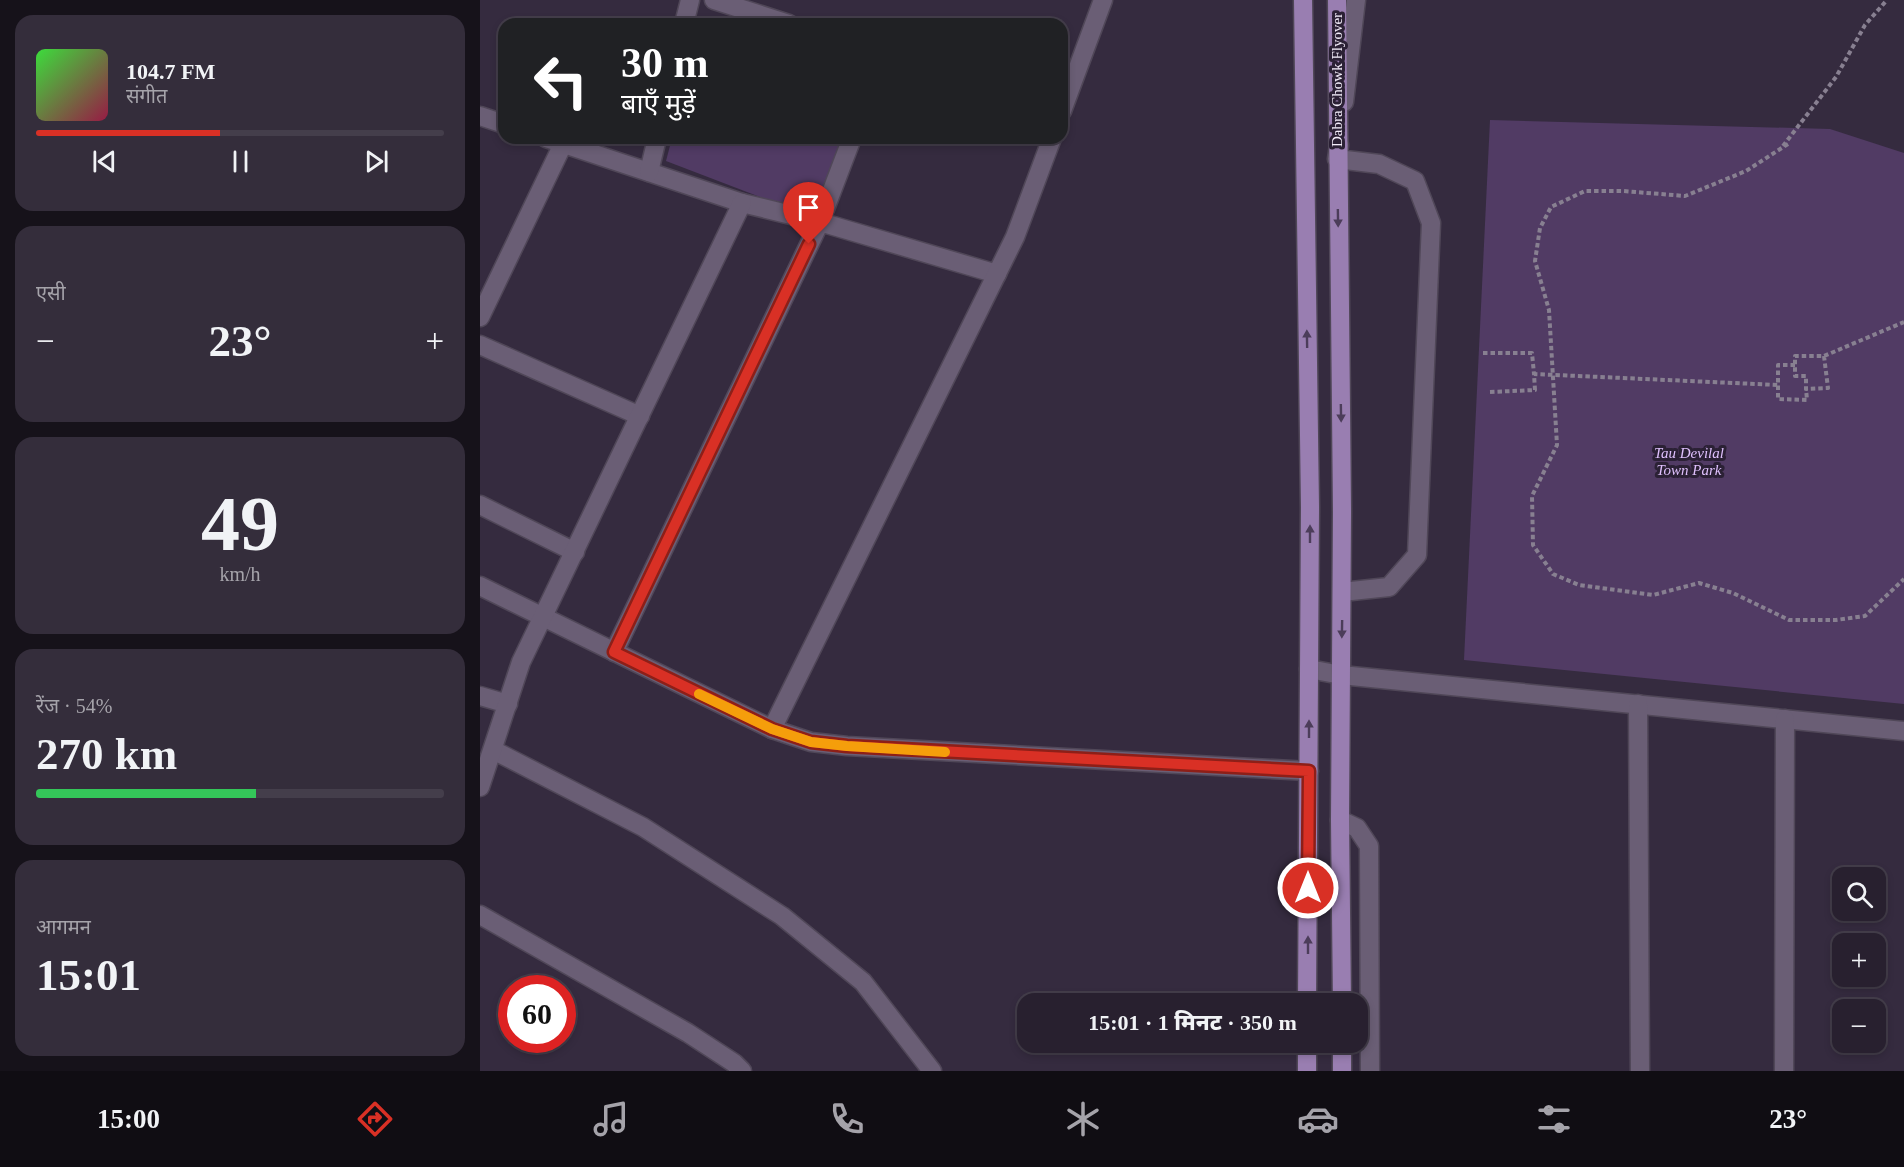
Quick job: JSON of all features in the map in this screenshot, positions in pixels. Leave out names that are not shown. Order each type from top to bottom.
[{"type":"main road","points":[[1303,0],[1310,507],[1307,993]]},
{"type":"main road","name":"Dabra Chowk Flyover","points":[[1337,0],[1342,592],[1340,820],[1342,993]]},
{"type":"main road","points":[[1307,1053],[1307,1071]]},
{"type":"main road","points":[[1342,1053],[1342,1071]]},
{"type":"street","points":[[686,18],[690,0]]},
{"type":"street","points":[[715,0],[770,18]]},
{"type":"street","points":[[1068,95],[1103,0]]},
{"type":"street","points":[[1342,592],[1389,587],[1417,555],[1431,223],[1415,181],[1379,164],[1337,159],[1356,0]]},
{"type":"street","points":[[480,116],[498,122]]},
{"type":"street","points":[[480,317],[554,144]]},
{"type":"street","points":[[564,144],[742,203],[819,222],[997,274]]},
{"type":"street","points":[[649,172],[656,144]]},
{"type":"street","points":[[614,652],[819,222],[850,144]]},
{"type":"street","points":[[772,729],[1016,237],[1050,144]]},
{"type":"street","points":[[480,787],[521,662],[742,203]]},
{"type":"street","points":[[480,345],[640,416]]},
{"type":"street","points":[[480,505],[574,552]]},
{"type":"street","points":[[480,586],[772,729],[811,742],[847,746],[1309,771]]},
{"type":"street","points":[[1309,669],[1341,675],[1904,731]]},
{"type":"street","points":[[480,696],[508,704]]},
{"type":"street","points":[[1638,704],[1640,1071]]},
{"type":"street","points":[[1784,1071],[1785,719]]},
{"type":"street","points":[[493,750],[643,827],[782,916],[864,982],[933,1071]]},
{"type":"street","points":[[1340,820],[1357,828],[1369,846],[1370,1071]]},
{"type":"street","points":[[480,915],[688,1033],[734,1063],[742,1071]]},
{"type":"path","points":[[1780,149],[1836,77],[1865,25],[1887,0]]},
{"type":"path","points":[[1788,144],[1746,171],[1685,196],[1623,191],[1586,191],[1551,207],[1540,228],[1535,261],[1549,310],[1557,445],[1532,496],[1533,545],[1553,574],[1579,585],[1653,595],[1700,583],[1733,593],[1789,620],[1836,620],[1865,616],[1904,579]]},
{"type":"path","points":[[1795,365],[1778,364],[1778,399],[1808,400],[1806,376],[1795,376],[1795,365],[1795,356],[1824,356],[1904,322]]},
{"type":"path","points":[[1484,353],[1532,353],[1535,390],[1490,392]]},
{"type":"path","points":[[1806,389],[1828,388],[1824,356]]},
{"type":"path","points":[[1534,374],[1778,385]]},
{"type":"green space","name":"Tau Devilal Town Park","points":[[1490,120],[1830,129],[1904,153],[1904,704],[1464,660]]},
{"type":"green space","points":[[670,144],[843,144],[815,218],[666,161]]},
{"type":"slow traffic","points":[[699,694],[772,729],[811,742],[945,752]]},
{"type":"route","points":[[809,244],[614,652],[772,729],[811,742],[847,746],[1309,771],[1308,888]]}]
